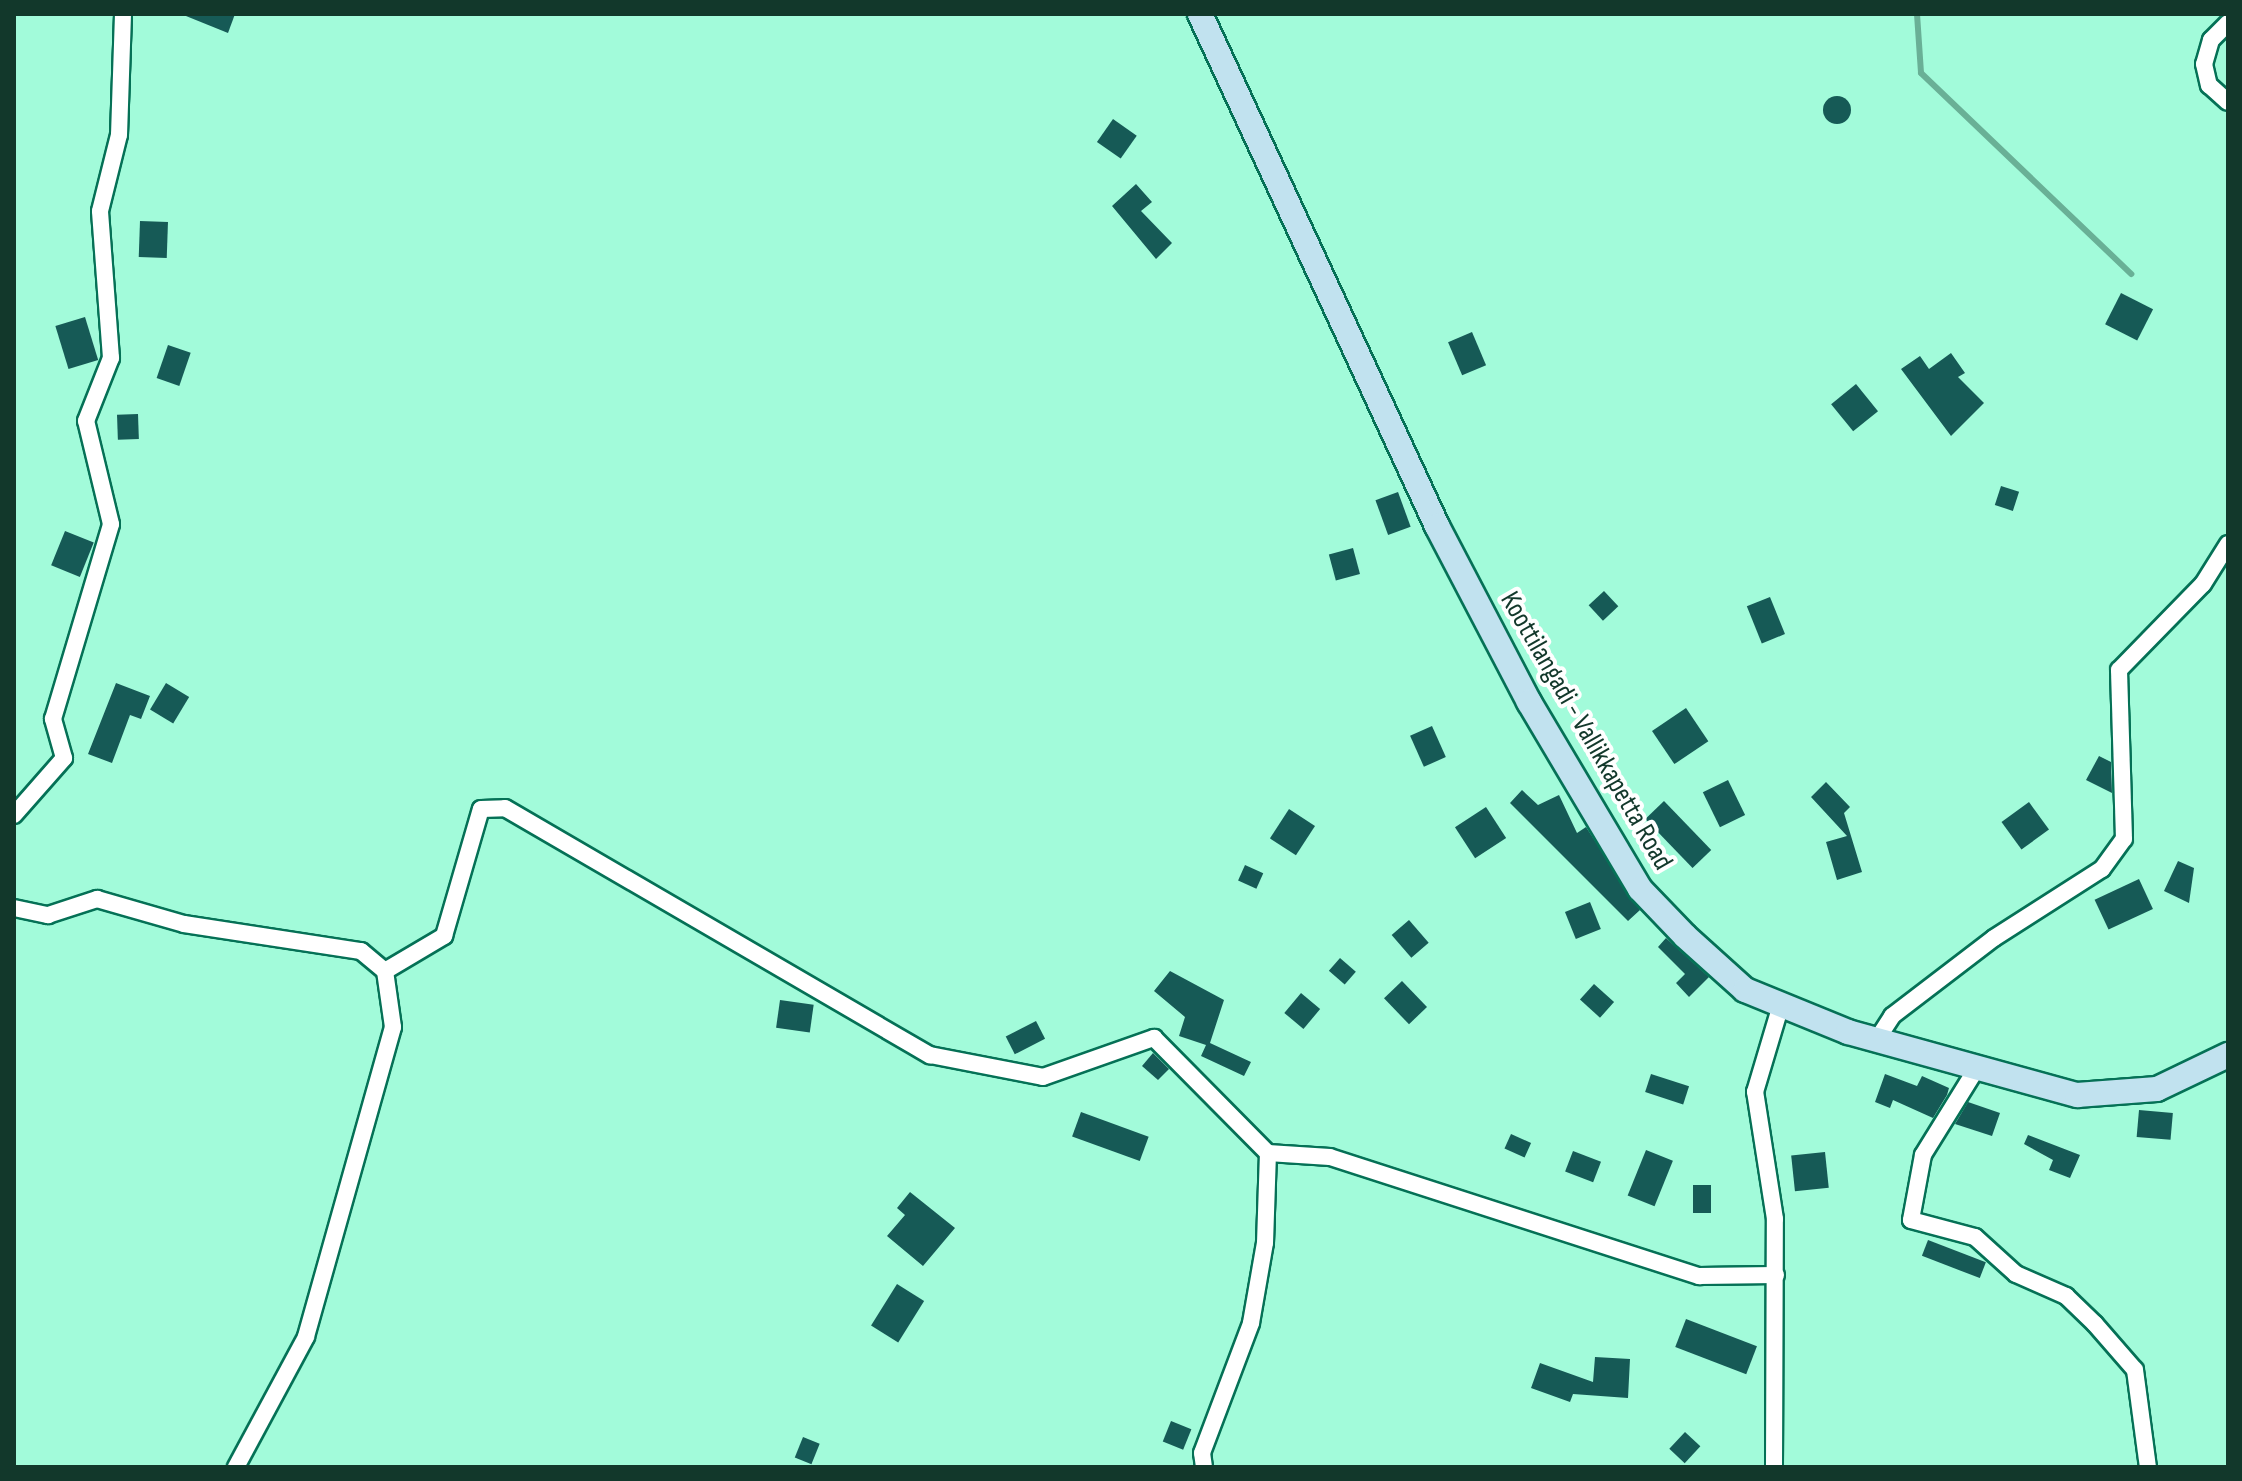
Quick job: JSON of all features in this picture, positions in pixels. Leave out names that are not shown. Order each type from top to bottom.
[{"type":"main road","name":"Koottilangadi - Vallikkapetta Road","points":[[1200,14],[1306,229],[1437,526],[1529,702],[1640,889],[1745,990],[1876,1041],[1975,1071],[2077,1095],[2119,1095],[2157,1089],[2228,1055]]},
{"type":"street","points":[[14,815],[64,758],[53,719],[111,524],[86,421],[111,358],[100,211],[119,135],[123,14]]},
{"type":"street","points":[[2228,23],[2211,40],[2204,64],[2209,85],[2228,102]]},
{"type":"street","points":[[1876,1041],[1892,1016],[1994,938],[2102,869],[2124,839],[2119,670],[2203,584],[2228,544]]},
{"type":"street","points":[[385,971],[444,936],[481,809],[505,808],[930,1055],[1043,1077],[1154,1038],[1268,1153],[1330,1157],[1699,1276],[1776,1275]]},
{"type":"street","points":[[14,908],[48,915],[97,899],[184,924],[361,951],[385,971],[393,1027],[306,1337],[236,1467]]},
{"type":"street","points":[[1774,1467],[1776,1275],[1772,1182],[1755,1092],[1781,1005]]},
{"type":"street","points":[[1975,1071],[1923,1155],[1911,1220],[1975,1237],[2016,1274],[2066,1296],[2095,1324],[2135,1370],[2148,1467]]},
{"type":"street","points":[[1204,1467],[1202,1453],[1251,1323],[1265,1243],[1268,1153]]},
{"type":"building","points":[[181,14],[235,14],[228,33]]},
{"type":"building","points":[[1837,96],[1847,100],[1851,110],[1847,120],[1837,124],[1827,120],[1823,110],[1827,100]]},
{"type":"building","points":[[1113,119],[1137,136],[1121,159],[1097,142]]},
{"type":"building","points":[[1136,184],[1152,202],[1141,211],[1172,243],[1156,259],[1112,206]]},
{"type":"building","points":[[140,221],[168,222],[167,258],[139,257]]},
{"type":"building","points":[[2121,293],[2153,309],[2137,341],[2105,324]]},
{"type":"building","points":[[85,317],[98,360],[69,369],[55,326]]},
{"type":"building","points":[[1472,332],[1486,365],[1462,375],[1448,342]]},
{"type":"building","points":[[168,345],[191,353],[179,386],[157,378]]},
{"type":"building","points":[[1951,353],[1965,373],[1958,377],[1984,403],[1951,436],[1901,369],[1920,356],[1929,369]]},
{"type":"building","points":[[1856,384],[1878,411],[1853,431],[1831,404]]},
{"type":"building","points":[[138,414],[139,439],[118,440],[117,415]]},
{"type":"building","points":[[2001,486],[2019,492],[2013,511],[1995,505]]},
{"type":"building","points":[[1398,492],[1411,527],[1388,535],[1375,500]]},
{"type":"building","points":[[65,531],[94,543],[80,577],[51,565]]},
{"type":"building","points":[[1353,548],[1360,574],[1336,581],[1329,554]]},
{"type":"building","points":[[1604,591],[1618,606],[1603,621],[1589,605]]},
{"type":"building","points":[[1770,597],[1785,634],[1762,643],[1747,606]]},
{"type":"building","points":[[116,683],[150,696],[141,719],[130,715],[112,763],[88,754]]},
{"type":"building","points":[[166,683],[189,697],[173,723],[150,710]]},
{"type":"building","points":[[1686,708],[1708,741],[1674,764],[1652,731]]},
{"type":"building","points":[[1432,726],[1446,757],[1424,767],[1410,736]]},
{"type":"building","points":[[2099,756],[2111,762],[2112,793],[2086,780]]},
{"type":"building","points":[[1728,780],[1745,815],[1720,827],[1703,792]]},
{"type":"building","points":[[1826,782],[1850,807],[1844,813],[1862,872],[1837,880],[1826,842],[1847,836],[1811,797]]},
{"type":"building","points":[[1522,790],[1538,805],[1559,795],[1577,833],[1586,827],[1640,910],[1628,921],[1510,803]]},
{"type":"building","points":[[1664,801],[1711,850],[1693,868],[1645,819]]},
{"type":"building","points":[[2029,802],[2049,830],[2021,849],[2001,822]]},
{"type":"building","points":[[1486,807],[1506,838],[1475,858],[1455,827]]},
{"type":"building","points":[[1289,809],[1315,826],[1296,855],[1270,838]]},
{"type":"building","points":[[2178,861],[2194,868],[2189,903],[2164,891]]},
{"type":"building","points":[[1245,865],[1263,873],[1256,889],[1238,881]]},
{"type":"building","points":[[2139,879],[2153,909],[2109,930],[2095,900]]},
{"type":"building","points":[[1590,902],[1601,929],[1576,939],[1565,912]]},
{"type":"building","points":[[1409,920],[1429,943],[1411,958],[1392,935]]},
{"type":"building","points":[[1666,938],[1709,977],[1689,997],[1676,983],[1685,974],[1658,947]]},
{"type":"building","points":[[1340,958],[1356,972],[1345,985],[1329,971]]},
{"type":"building","points":[[1170,971],[1224,1000],[1210,1043],[1251,1062],[1244,1076],[1201,1056],[1206,1045],[1179,1036],[1185,1017],[1154,991]]},
{"type":"building","points":[[1402,981],[1427,1007],[1409,1024],[1384,998]]},
{"type":"building","points":[[1594,984],[1614,1002],[1600,1018],[1580,1000]]},
{"type":"building","points":[[1301,993],[1320,1009],[1303,1029],[1284,1013]]},
{"type":"building","points":[[780,1000],[814,1005],[810,1032],[776,1028]]},
{"type":"building","points":[[1036,1021],[1045,1039],[1015,1054],[1006,1036]]},
{"type":"building","points":[[1153,1053],[1169,1069],[1158,1080],[1142,1066]]},
{"type":"building","points":[[1651,1074],[1689,1086],[1683,1104],[1645,1092]]},
{"type":"building","points":[[1885,1074],[1917,1086],[1922,1076],[1949,1088],[1933,1118],[1893,1100],[1890,1108],[1875,1102]]},
{"type":"building","points":[[1968,1102],[2000,1113],[1992,1136],[1955,1124]]},
{"type":"building","points":[[2139,1110],[2173,1113],[2171,1140],[2137,1137]]},
{"type":"building","points":[[1081,1112],[1149,1137],[1140,1161],[1072,1136]]},
{"type":"building","points":[[1511,1134],[1531,1143],[1525,1158],[1504,1149]]},
{"type":"building","points":[[2028,1135],[2080,1155],[2070,1178],[2049,1170],[2053,1160],[2024,1144]]},
{"type":"building","points":[[1646,1150],[1673,1161],[1655,1206],[1628,1195]]},
{"type":"building","points":[[1573,1151],[1601,1162],[1593,1182],[1565,1172]]},
{"type":"building","points":[[1825,1152],[1829,1188],[1795,1191],[1791,1156]]},
{"type":"building","points":[[1693,1185],[1711,1185],[1711,1213],[1693,1213]]},
{"type":"building","points":[[910,1192],[955,1228],[923,1266],[887,1236],[905,1215],[897,1208]]},
{"type":"building","points":[[1928,1240],[1986,1262],[1980,1278],[1922,1256]]},
{"type":"building","points":[[897,1284],[924,1301],[898,1343],[871,1326]]},
{"type":"building","points":[[1686,1319],[1757,1346],[1746,1374],[1675,1347]]},
{"type":"building","points":[[1595,1357],[1630,1359],[1628,1398],[1573,1394],[1570,1402],[1531,1388],[1540,1363],[1593,1382]]},
{"type":"building","points":[[1171,1421],[1191,1429],[1183,1450],[1163,1441]]},
{"type":"building","points":[[1685,1432],[1700,1446],[1685,1463],[1669,1449]]},
{"type":"building","points":[[803,1437],[820,1444],[811,1464],[795,1457]]},
{"type":"waterway","points":[[1917,14],[1921,73],[2131,274]]}]
